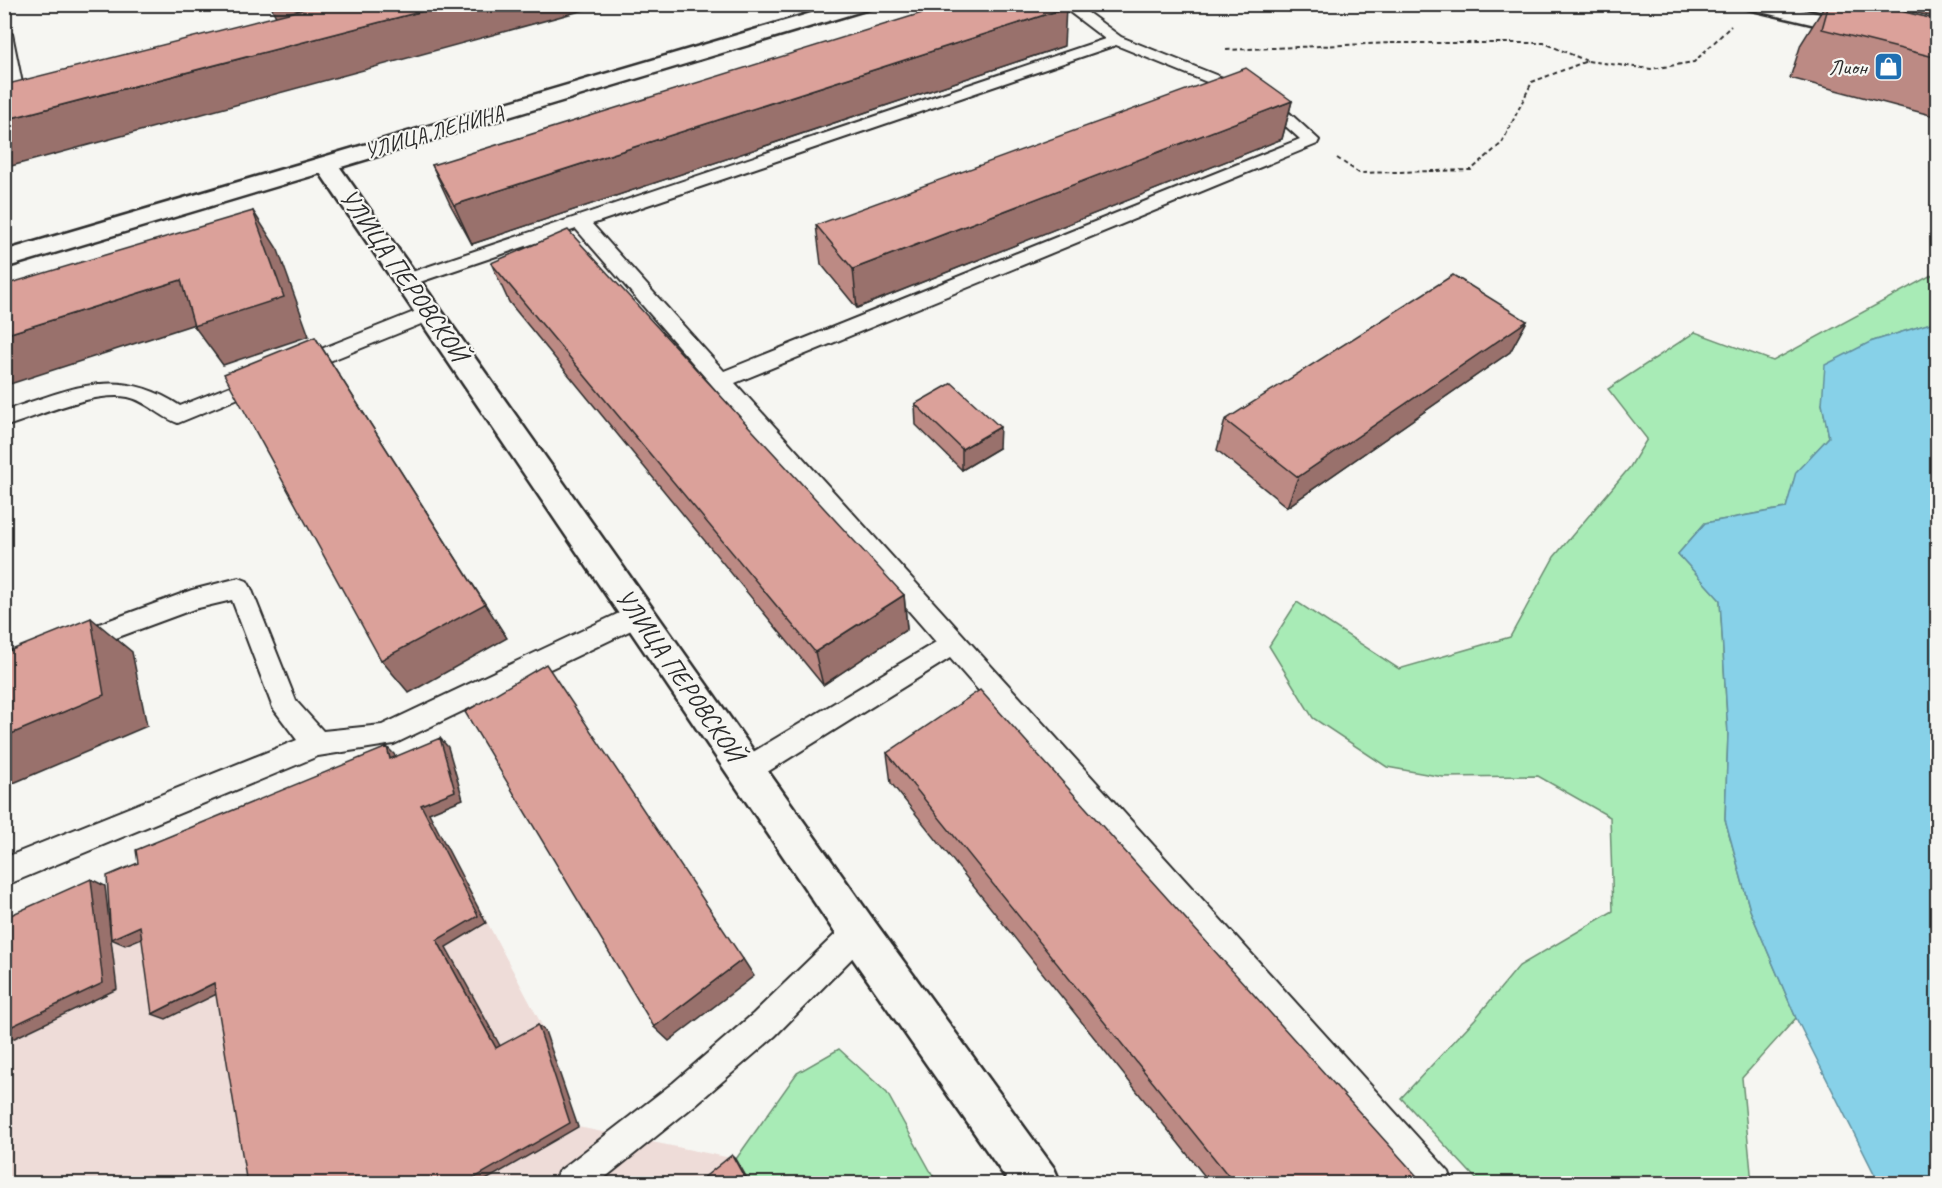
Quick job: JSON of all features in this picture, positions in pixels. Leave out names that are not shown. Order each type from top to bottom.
[{"type":"street","points":[[1750,4],[1938,48]]},
{"type":"street","name":"УЛИЦА ЛЕНИНА","points":[[4,260],[859,6]]},
{"type":"street","name":"УЛИЦА ПЕРОВСКОЙ","points":[[326,164],[858,932],[1038,1184]]},
{"type":"lane","points":[[723,4],[859,6]]},
{"type":"lane","points":[[720,381],[1311,140],[1267,101],[1116,40],[1066,4]]},
{"type":"lane","points":[[4,34],[16,93],[4,97]]},
{"type":"lane","points":[[407,280],[1116,40]]},
{"type":"lane","points":[[580,222],[953,644],[1437,1184]]},
{"type":"lane","points":[[4,419],[72,396],[125,389],[161,402],[178,415],[429,313]]},
{"type":"lane","points":[[59,649],[192,600],[239,588],[286,708],[317,744]]},
{"type":"lane","points":[[4,872],[317,744],[385,736],[639,615]]},
{"type":"lane","points":[[747,770],[953,644]]},
{"type":"lane","points":[[570,1184],[684,1094],[764,1026],[858,932]]},
{"type":"path","points":[[1217,50],[1391,43],[1544,43],[1587,61],[1651,69],[1694,62],[1734,23]]},
{"type":"path","points":[[1311,140],[1359,173],[1471,170],[1502,143],[1532,82],[1587,61]]},
{"type":"shaded area","points":[[398,767],[429,813],[545,1031],[578,1127],[736,1159],[750,1183],[5,1183],[4,931],[105,886],[120,883]]},
{"type":"green space","points":[[1937,272],[1938,321],[1870,342],[1822,404],[1829,437],[1797,472],[1786,508],[1705,523],[1678,554],[1720,600],[1728,734],[1725,819],[1750,910],[1796,1018],[1742,1078],[1752,1183],[1480,1183],[1401,1098],[1475,1019],[1519,966],[1613,911],[1610,817],[1538,776],[1443,777],[1387,767],[1313,718],[1269,646],[1297,602],[1399,669],[1510,637],[1554,557],[1630,467],[1647,439],[1608,389],[1695,332],[1773,361]]},
{"type":"green space","points":[[839,1049],[887,1093],[937,1183],[750,1183],[736,1159],[797,1073]]},
{"type":"water","points":[[1937,321],[1937,1183],[1879,1183],[1796,1018],[1750,910],[1725,819],[1728,734],[1720,600],[1678,554],[1705,523],[1786,508],[1796,472],[1829,437],[1822,404],[1825,365],[1870,342]]},
{"type":"building","points":[[324,4],[450,4],[4,120],[4,85]]},
{"type":"building","points":[[951,4],[1062,4],[1066,8],[454,205],[432,165]]},
{"type":"building","points":[[1829,4],[1871,4],[1938,20],[1938,58],[1822,29]]},
{"type":"building","points":[[1246,68],[1292,101],[853,269],[816,225]]},
{"type":"building","points":[[253,211],[284,297],[194,326],[181,280],[4,335],[4,285]]},
{"type":"building","points":[[568,230],[904,595],[815,652],[491,263]]},
{"type":"building","points":[[1453,275],[1527,321],[1298,477],[1225,420]]},
{"type":"building","points":[[315,337],[485,604],[381,660],[224,374]]},
{"type":"building","points":[[952,383],[1000,427],[962,449],[915,404]]},
{"type":"building","points":[[91,618],[104,695],[4,737],[4,653]]},
{"type":"building","points":[[546,664],[743,959],[654,1027],[465,712]]},
{"type":"building","points":[[980,690],[1424,1184],[1235,1184],[887,753]]},
{"type":"building","points":[[440,738],[455,791],[421,805],[478,916],[437,940],[496,1048],[538,1025],[570,1123],[464,1184],[247,1184],[214,983],[152,1014],[140,926],[111,939],[107,876],[138,863],[136,850],[387,747],[390,759]]},
{"type":"building","points":[[91,879],[103,983],[4,1030],[4,918]]},
{"type":"building","points":[[732,1155],[748,1184],[696,1184]]},
{"type":"place","name":"Лион","points":[[1888,67]]}]
